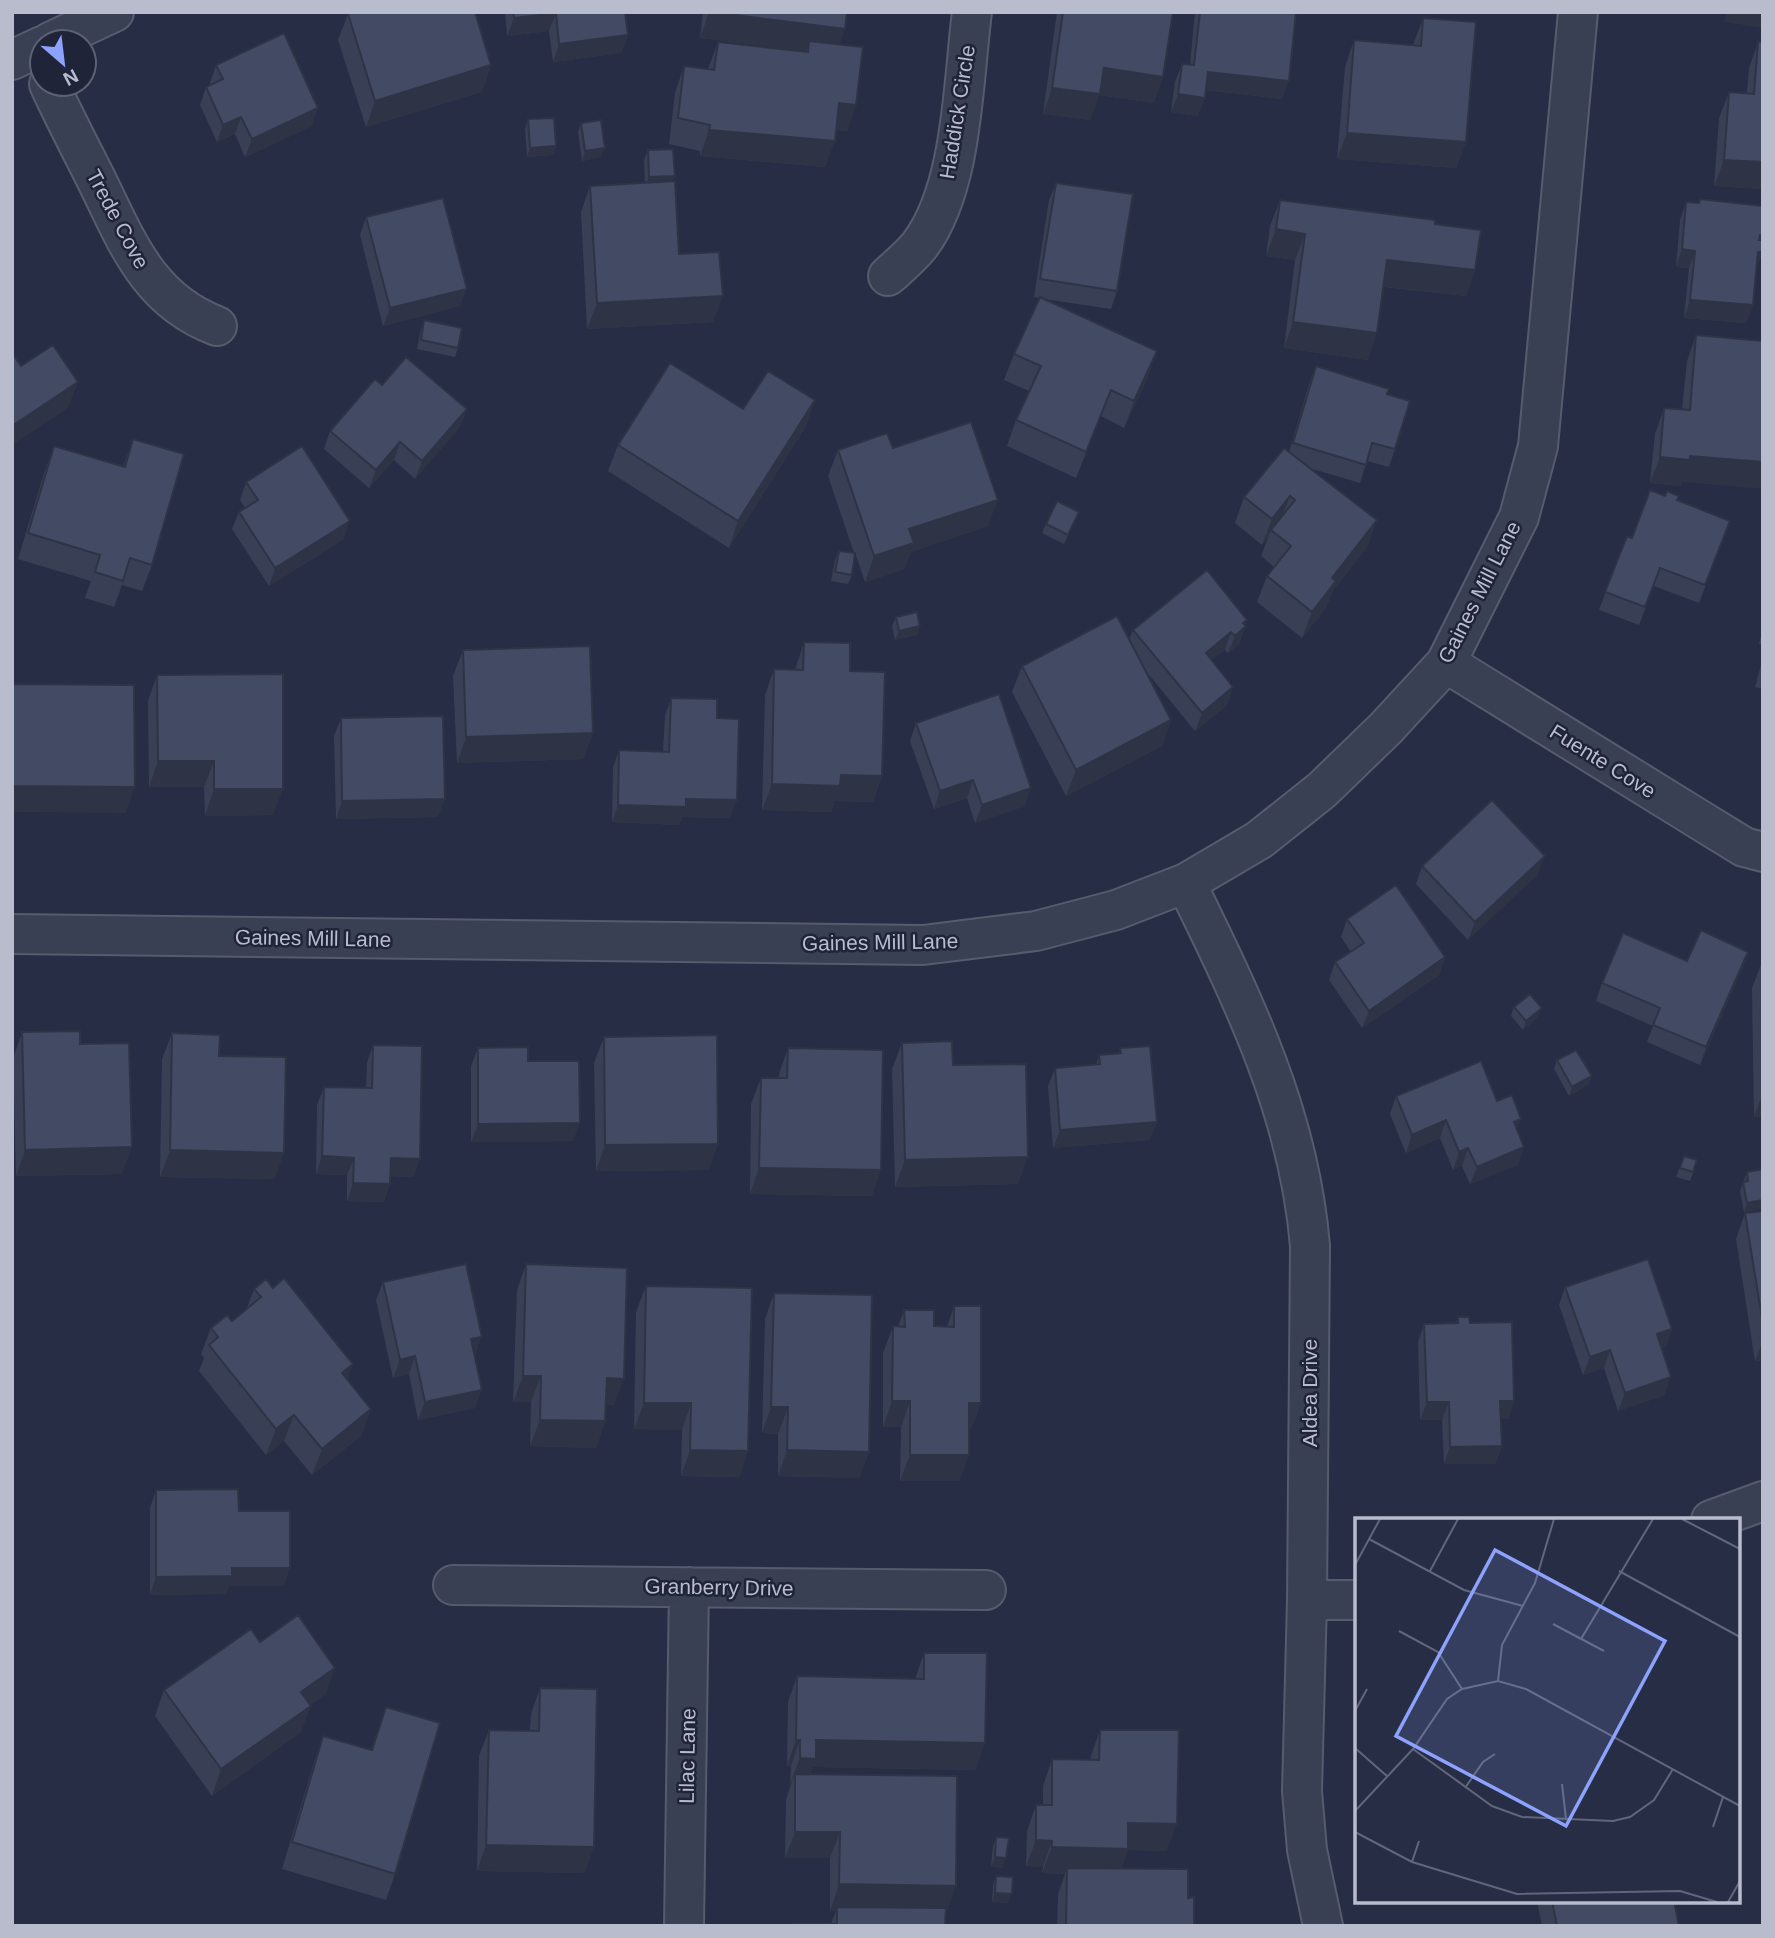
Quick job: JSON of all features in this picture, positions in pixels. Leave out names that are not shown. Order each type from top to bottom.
[{"type":"street","points":[[84,28],[114,12]]},
{"type":"street","name":"Haddick Circle","points":[[888,276],[919,247],[937,215],[954,158],[972,12]]},
{"type":"street","name":"Gaines Mill Lane","points":[[12,934],[923,945],[1036,931],[1116,910],[1186,883],[1259,840],[1322,790],[1386,729],[1446,663],[1519,517],[1538,446],[1578,12]]},
{"type":"street","name":"Trede Cove","points":[[56,98],[136,261],[165,296],[189,316],[217,326]]},
{"type":"street","name":"Fuente Cove","points":[[1446,663],[1744,847],[1763,852]]},
{"type":"street","name":"Aldea Drive","points":[[1186,883],[1277,1084],[1306,1195],[1310,1246],[1307,1600],[1302,1791],[1307,1850],[1323,1926]]},
{"type":"street","points":[[1717,1518],[1763,1502]]},
{"type":"street","name":"Granberry Drive","points":[[453,1585],[986,1590]]},
{"type":"street","name":"Lilac Lane","points":[[684,1926],[689,1587]]},
{"type":"street","points":[[1307,1600],[1355,1600]]},
{"type":"building","points":[[475,12],[491,65],[375,101],[348,14]]},
{"type":"building","points":[[513,12],[625,12],[628,35],[559,44],[556,13],[514,18]]},
{"type":"building","points":[[712,12],[847,12],[845,29]]},
{"type":"building","points":[[1063,12],[1173,12],[1163,77],[1104,68],[1100,94],[1052,88]]},
{"type":"building","points":[[1200,12],[1296,12],[1289,81],[1208,72],[1205,98],[1178,94],[1182,64],[1194,65]]},
{"type":"building","points":[[1423,18],[1476,22],[1466,142],[1347,133],[1354,40],[1421,46]]},
{"type":"building","points":[[284,33],[318,108],[252,139],[241,117],[223,125],[206,87],[223,79],[216,65]]},
{"type":"building","points":[[809,41],[863,47],[856,105],[839,103],[835,141],[709,130],[710,125],[678,118],[684,66],[714,70],[718,42],[808,52]]},
{"type":"building","points":[[1758,42],[1763,42],[1763,162],[1724,160],[1729,92],[1754,94]]},
{"type":"building","points":[[554,118],[556,146],[530,148],[528,119]]},
{"type":"building","points":[[601,120],[605,148],[585,151],[581,123]]},
{"type":"building","points":[[673,149],[675,176],[649,177],[648,150]]},
{"type":"building","points":[[675,181],[679,254],[719,252],[723,296],[597,303],[590,186]]},
{"type":"building","points":[[1056,183],[1133,194],[1117,291],[1040,279]]},
{"type":"building","points":[[443,198],[467,289],[390,308],[366,217]]},
{"type":"building","points":[[1700,199],[1763,206],[1763,235],[1760,235],[1759,240],[1763,240],[1763,245],[1762,252],[1758,252],[1753,305],[1690,300],[1695,251],[1682,249],[1686,202],[1699,203]]},
{"type":"building","points":[[1280,200],[1435,220],[1435,224],[1481,230],[1475,270],[1387,260],[1377,333],[1293,322],[1305,234],[1276,229]]},
{"type":"building","points":[[1040,297],[1157,351],[1134,401],[1111,390],[1086,452],[1016,420],[1041,366],[1014,354]]},
{"type":"building","points":[[424,320],[462,328],[458,348],[421,340]]},
{"type":"building","points":[[1696,335],[1763,341],[1763,462],[1690,456],[1690,460],[1660,457],[1664,408],[1690,410]]},
{"type":"building","points":[[53,345],[78,382],[12,426],[12,353],[21,366]]},
{"type":"building","points":[[406,357],[467,409],[422,461],[400,442],[376,470],[330,431],[375,379],[382,385]]},
{"type":"building","points":[[670,363],[743,409],[768,371],[815,400],[738,521],[618,445]]},
{"type":"building","points":[[1316,366],[1389,389],[1387,394],[1410,401],[1395,449],[1372,443],[1366,465],[1293,443]]},
{"type":"building","points":[[971,422],[998,500],[909,529],[914,543],[874,556],[838,450],[887,433],[893,448]]},
{"type":"building","points":[[133,439],[184,454],[152,565],[130,558],[123,581],[95,572],[100,555],[28,533],[54,446],[125,467]]},
{"type":"building","points":[[302,446],[350,521],[275,568],[239,512],[258,500],[246,482]]},
{"type":"building","points":[[1284,448],[1377,520],[1332,578],[1336,581],[1312,612],[1267,576],[1291,546],[1271,530],[1295,500],[1290,496],[1272,519],[1244,497]]},
{"type":"building","points":[[1650,490],[1665,496],[1667,491],[1679,496],[1677,500],[1730,521],[1705,585],[1660,568],[1645,607],[1605,592],[1627,536],[1632,538]]},
{"type":"building","points":[[1057,501],[1079,512],[1068,535],[1046,524]]},
{"type":"building","points":[[839,551],[855,553],[852,575],[835,572]]},
{"type":"building","points":[[1207,570],[1247,620],[1243,623],[1246,626],[1235,636],[1231,632],[1206,653],[1233,687],[1202,713],[1133,630]]},
{"type":"building","points":[[917,612],[920,626],[899,631],[896,617]]},
{"type":"building","points":[[1117,616],[1171,720],[1076,770],[1022,666]]},
{"type":"building","points":[[804,642],[850,643],[850,671],[885,672],[882,776],[841,775],[840,786],[772,784],[774,669],[803,670]]},
{"type":"building","points":[[590,646],[593,733],[466,737],[463,650]]},
{"type":"building","points":[[283,674],[283,789],[214,789],[214,761],[158,761],[157,675]]},
{"type":"building","points":[[12,684],[134,685],[135,787],[12,786]]},
{"type":"building","points":[[999,694],[1031,788],[982,805],[973,780],[940,791],[916,723]]},
{"type":"building","points":[[671,698],[717,699],[717,718],[739,719],[737,800],[686,799],[686,807],[618,805],[619,750],[669,752]]},
{"type":"building","points":[[443,716],[445,799],[342,801],[341,718]]},
{"type":"building","points":[[1492,800],[1545,856],[1475,922],[1422,866]]},
{"type":"building","points":[[1396,885],[1445,957],[1369,1011],[1335,962],[1364,943],[1347,919]]},
{"type":"building","points":[[1701,930],[1748,952],[1706,1047],[1653,1025],[1660,1008],[1602,983],[1623,933],[1687,961]]},
{"type":"building","points":[[1762,962],[1763,962],[1763,1035]]},
{"type":"building","points":[[1530,994],[1542,1008],[1526,1021],[1514,1007]]},
{"type":"building","points":[[80,1031],[80,1044],[129,1043],[132,1147],[25,1150],[22,1032]]},
{"type":"building","points":[[172,1033],[220,1035],[219,1056],[286,1057],[284,1153],[170,1150]]},
{"type":"building","points":[[717,1035],[718,1144],[605,1145],[604,1037]]},
{"type":"building","points":[[952,1041],[953,1065],[1026,1064],[1028,1157],[905,1160],[902,1043]]},
{"type":"building","points":[[373,1045],[422,1046],[420,1159],[391,1158],[390,1184],[353,1183],[354,1158],[322,1156],[324,1087],[372,1088]]},
{"type":"building","points":[[1150,1046],[1157,1122],[1060,1130],[1055,1068],[1100,1064],[1099,1055],[1121,1053],[1120,1048]]},
{"type":"building","points":[[528,1047],[528,1061],[579,1061],[580,1123],[478,1124],[478,1048]]},
{"type":"building","points":[[788,1048],[883,1050],[881,1170],[759,1168],[761,1078],[787,1078]]},
{"type":"building","points":[[1576,1050],[1592,1076],[1572,1087],[1557,1060]]},
{"type":"building","points":[[1481,1061],[1497,1101],[1512,1095],[1521,1119],[1514,1122],[1524,1147],[1477,1167],[1468,1148],[1459,1152],[1446,1120],[1412,1135],[1396,1096]]},
{"type":"building","points":[[1684,1156],[1697,1160],[1693,1172],[1680,1168]]},
{"type":"building","points":[[1763,1169],[1763,1200],[1747,1203],[1743,1182],[1748,1181],[1747,1172]]},
{"type":"building","points":[[1763,1211],[1763,1325],[1745,1213]]},
{"type":"building","points":[[1648,1259],[1672,1329],[1657,1334],[1671,1377],[1625,1393],[1610,1350],[1590,1357],[1565,1287]]},
{"type":"building","points":[[466,1264],[482,1337],[471,1339],[482,1390],[425,1402],[415,1356],[400,1360],[383,1282]]},
{"type":"building","points":[[526,1264],[627,1268],[624,1379],[607,1378],[605,1421],[540,1420],[541,1376],[523,1376]]},
{"type":"building","points":[[284,1278],[353,1364],[342,1373],[371,1409],[322,1449],[294,1415],[276,1429],[209,1345],[218,1337],[211,1328],[227,1315],[232,1321],[261,1297],[254,1289],[266,1279],[273,1288]]},
{"type":"building","points":[[646,1286],[752,1288],[748,1451],[690,1450],[691,1403],[644,1403]]},
{"type":"building","points":[[774,1293],[872,1295],[869,1452],[787,1450],[788,1407],[771,1407]]},
{"type":"building","points":[[954,1306],[981,1306],[981,1403],[969,1403],[969,1455],[910,1455],[910,1401],[892,1401],[893,1326],[905,1327],[904,1310],[934,1310],[934,1326],[954,1327]]},
{"type":"building","points":[[1458,1317],[1469,1317],[1470,1323],[1512,1322],[1514,1401],[1500,1401],[1502,1446],[1450,1447],[1449,1402],[1427,1402],[1424,1324],[1458,1323]]},
{"type":"building","points":[[238,1489],[239,1511],[290,1511],[290,1568],[232,1568],[232,1576],[156,1577],[156,1490]]},
{"type":"building","points":[[298,1615],[335,1668],[301,1692],[311,1706],[221,1769],[164,1690],[251,1629],[260,1642]]},
{"type":"building","points":[[924,1653],[987,1653],[985,1743],[816,1740],[816,1759],[800,1758],[800,1740],[796,1740],[797,1676],[924,1679]]},
{"type":"building","points":[[540,1688],[597,1689],[594,1847],[486,1845],[489,1730],[539,1731]]},
{"type":"building","points":[[386,1707],[440,1723],[395,1874],[292,1842],[323,1736],[372,1750]]},
{"type":"building","points":[[1100,1730],[1179,1730],[1177,1824],[1128,1823],[1128,1849],[1052,1847],[1052,1841],[1036,1840],[1036,1805],[1052,1805],[1052,1759],[1099,1760]]},
{"type":"building","points":[[795,1774],[957,1776],[956,1886],[839,1884],[840,1832],[795,1832]]},
{"type":"building","points":[[996,1837],[1009,1838],[1006,1858],[995,1857]]},
{"type":"building","points":[[1067,1868],[1188,1869],[1188,1898],[1194,1897],[1194,1926],[1066,1926]]},
{"type":"building","points":[[996,1876],[1013,1877],[1012,1894],[995,1893]]},
{"type":"building","points":[[1552,1903],[1674,1903],[1679,1926],[1557,1926]]},
{"type":"building","points":[[837,1907],[946,1908],[945,1926],[792,1926],[837,1924]]}]
